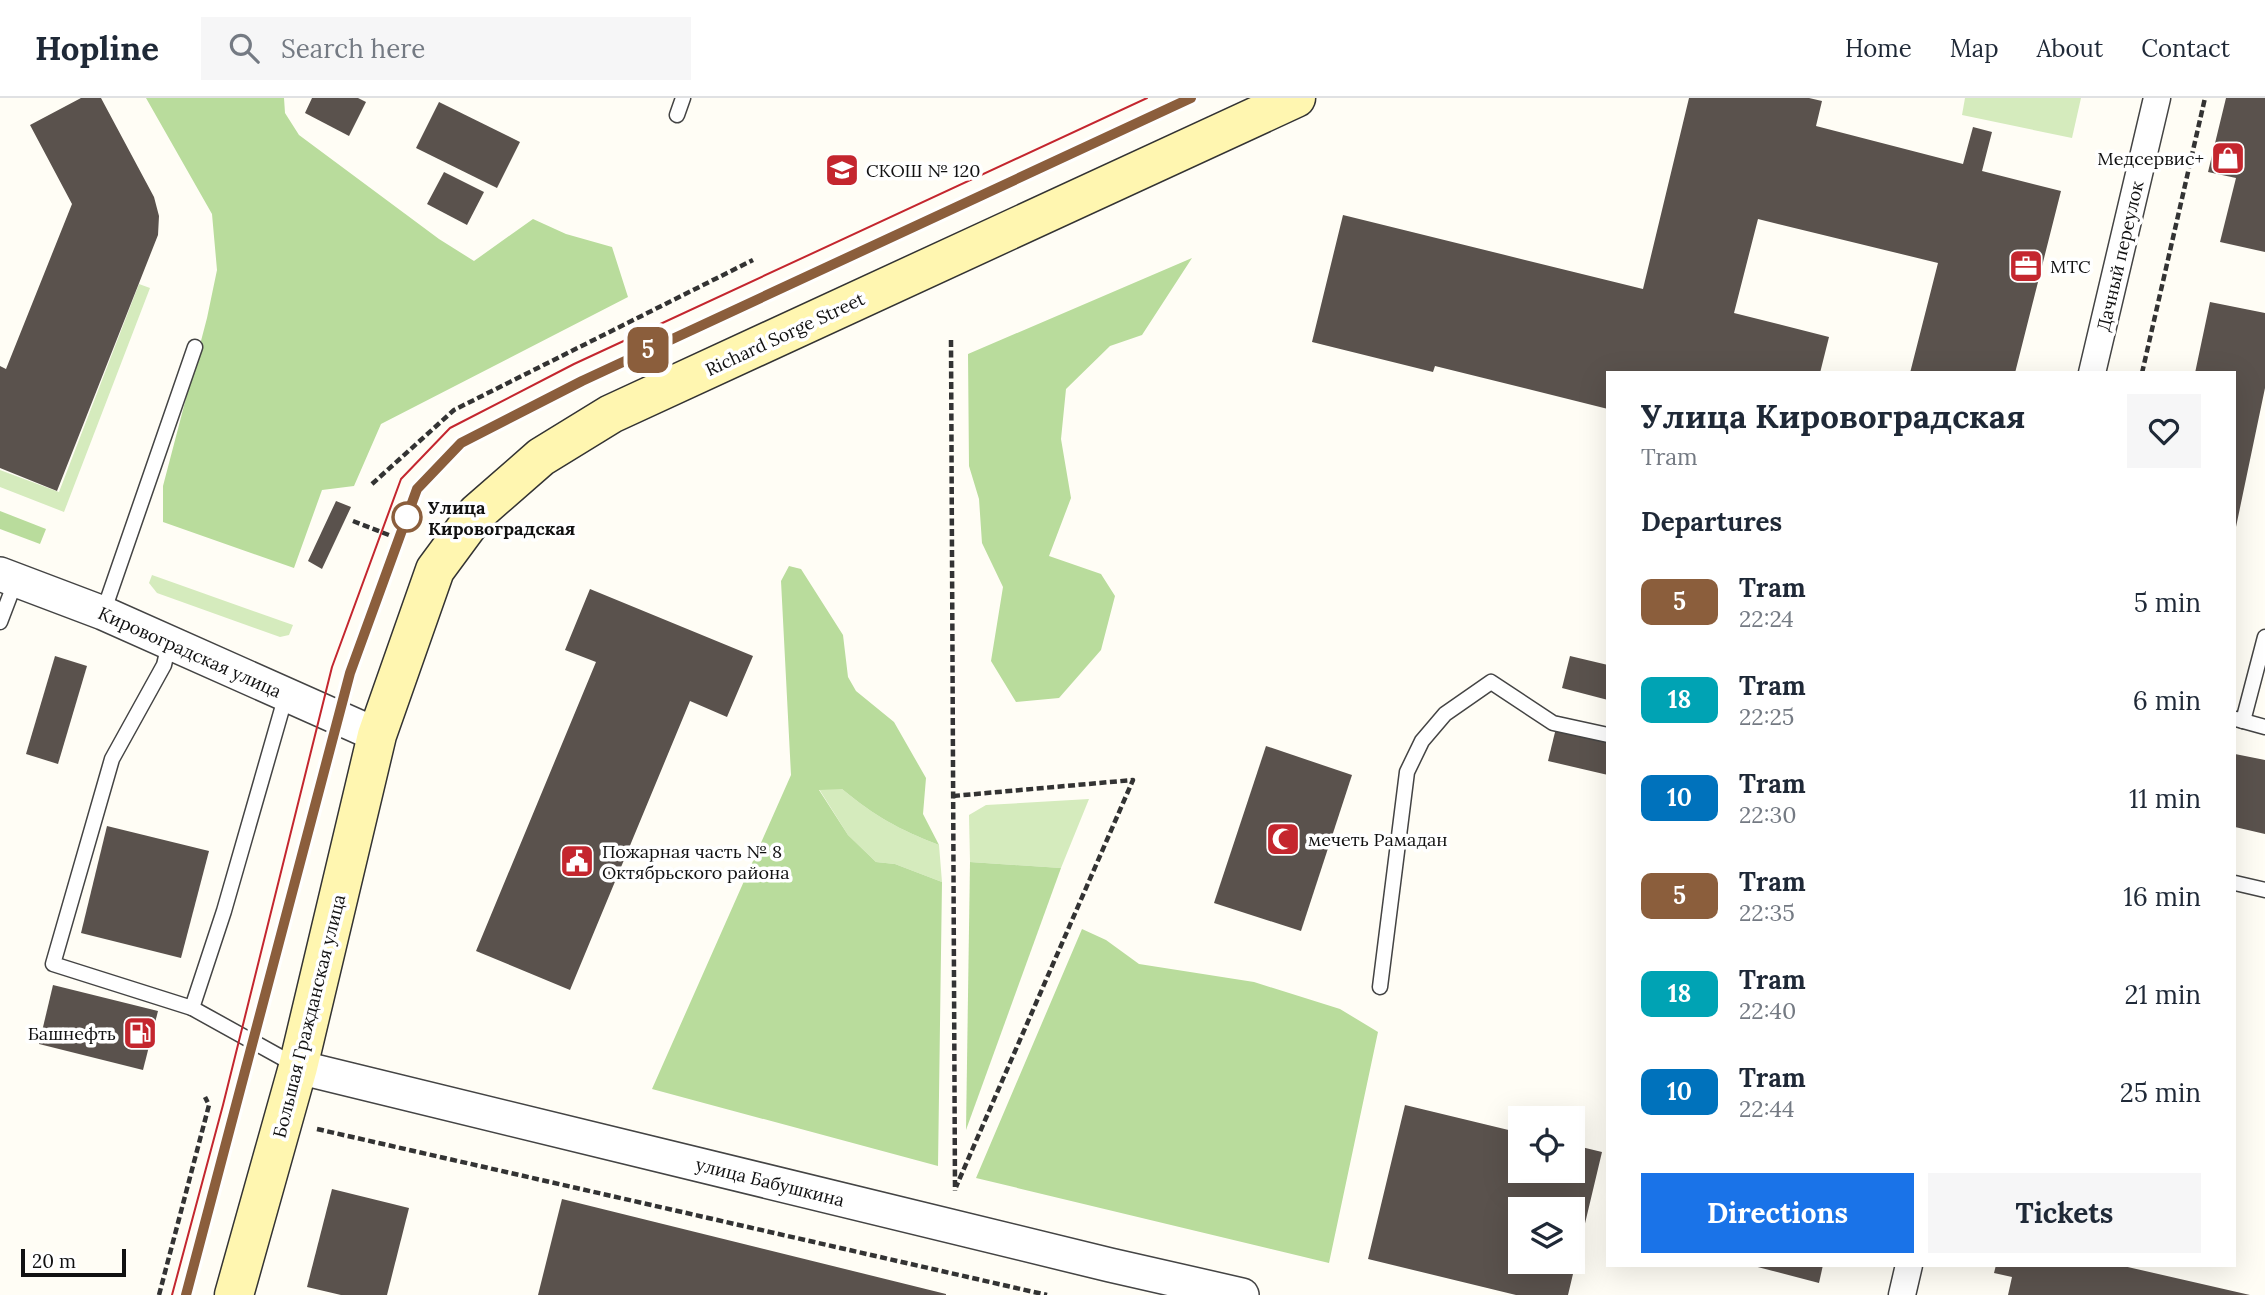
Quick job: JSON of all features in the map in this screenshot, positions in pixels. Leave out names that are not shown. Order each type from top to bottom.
[{"type":"main road","name":"Richard Sorge Street","points":[[377,736],[435,570],[477,513],[541,457],[611,414],[1296,98]]},
{"type":"main road","name":"Большая Гражданская улица","points":[[234,1295],[298,1067],[377,736]]},
{"type":"street","name":"Дачный переулок","points":[[2092,371],[2157,98]]},
{"type":"street","name":"Кировоградская улица","points":[[8,577],[103,613],[377,736]]},
{"type":"street","name":"улица Бабушкина","points":[[298,1067],[1242,1295]]},
{"type":"street","points":[[1902,1295],[1909,1267]]},
{"type":"lane","points":[[677,115],[683,98]]},
{"type":"lane","points":[[103,613],[195,347]]},
{"type":"lane","points":[[0,622],[8,577]]},
{"type":"lane","points":[[2265,637],[2239,720],[2265,727]]},
{"type":"lane","points":[[169,644],[164,665],[112,759],[53,964],[192,1007],[298,1067]]},
{"type":"lane","points":[[1380,987],[1407,772],[1422,741],[1445,714],[1491,682],[1553,723],[1606,735]]},
{"type":"lane","points":[[192,1007],[224,911],[286,695]]},
{"type":"lane","points":[[2236,883],[2265,890]]},
{"type":"path","points":[[2143,371],[2205,98]]},
{"type":"path","points":[[372,484],[454,410],[753,260]]},
{"type":"path","points":[[951,340],[953,796],[955,1191],[1133,780],[953,796]]},
{"type":"path","points":[[353,521],[399,539]]},
{"type":"path","points":[[159,1295],[209,1105],[205,1097]]},
{"type":"path","points":[[310,1128],[1047,1295]]},
{"type":"green space","points":[[146,98],[284,98],[285,113],[299,135],[439,239],[474,261],[533,219],[566,234],[612,247],[628,297],[381,424],[354,486],[322,490],[294,568],[163,522],[163,486],[217,270],[212,214]]},
{"type":"green space","points":[[1965,98],[2081,98],[2072,138],[1962,115]]},
{"type":"green space","points":[[1192,258],[1142,335],[1110,346],[1066,389],[1061,439],[1071,498],[1049,556],[1101,574],[1115,596],[1101,650],[1059,698],[1016,702],[991,661],[1003,587],[982,543],[979,499],[969,466],[968,354]]},
{"type":"green space","points":[[139,284],[150,288],[64,512],[0,487],[0,470],[59,492]]},
{"type":"green space","points":[[0,511],[46,529],[40,544],[0,529]]},
{"type":"green space","points":[[789,566],[801,569],[843,635],[848,677],[856,691],[894,722],[926,778],[923,814],[939,845],[888,821],[842,789],[819,790],[848,835],[876,862],[895,864],[942,882],[938,1166],[652,1089],[791,775],[781,581]]},
{"type":"green space","points":[[152,575],[293,625],[289,635],[280,637],[157,593],[149,583]]},
{"type":"green space","points":[[819,789],[842,789],[888,821],[939,845],[942,882],[895,864],[876,862],[848,835]]},
{"type":"green space","points":[[1089,799],[1061,868],[970,862],[969,815],[986,805]]},
{"type":"green space","points":[[970,862],[1061,868],[966,1130]]},
{"type":"green space","points":[[1082,929],[1106,940],[1139,964],[1254,982],[1340,1009],[1378,1032],[1329,1263],[976,1178]]},
{"type":"building","points":[[81,98],[101,98],[154,197],[159,216],[158,235],[57,491],[0,468],[0,366],[6,369],[72,204],[30,125]]},
{"type":"building","points":[[312,98],[358,98],[366,102],[349,136],[305,113]]},
{"type":"building","points":[[1689,98],[1809,98],[1822,101],[1816,126],[1963,164],[1973,127],[1992,132],[1982,171],[2061,191],[2016,371],[1911,371],[1938,263],[1758,219],[1734,313],[1829,337],[1820,371],[1606,371],[1606,409],[1435,366],[1433,372],[1312,342],[1343,215],[1643,289]]},
{"type":"building","points":[[2226,98],[2265,98],[2265,252],[2220,242],[2236,178],[2208,172]]},
{"type":"building","points":[[439,102],[520,142],[497,188],[416,148]]},
{"type":"building","points":[[444,172],[484,192],[467,225],[427,204]]},
{"type":"building","points":[[2210,302],[2265,313],[2265,388],[2236,527],[2236,371],[2195,371]]},
{"type":"building","points":[[336,501],[351,507],[322,569],[308,561]]},
{"type":"building","points":[[590,589],[753,656],[727,717],[690,701],[570,990],[476,951],[596,662],[565,650]]},
{"type":"building","points":[[55,656],[87,666],[58,764],[26,754]]},
{"type":"building","points":[[1570,656],[1606,665],[1606,699],[1562,688]]},
{"type":"building","points":[[1556,728],[1606,740],[1606,775],[1548,761]]},
{"type":"building","name":"мечеть Рамадан","points":[[1266,746],[1352,775],[1301,931],[1214,903]]},
{"type":"building","points":[[2236,754],[2265,760],[2265,834],[2236,827]]},
{"type":"building","points":[[107,826],[209,851],[181,958],[81,933]]},
{"type":"building","points":[[53,985],[158,1011],[143,1070],[39,1044]]},
{"type":"building","points":[[1405,1105],[1508,1130],[1508,1183],[1585,1183],[1585,1148],[1602,1152],[1585,1224],[1585,1197],[1508,1197],[1508,1274],[1573,1274],[1568,1295],[1516,1295],[1368,1259]]},
{"type":"building","points":[[332,1189],[409,1208],[387,1295],[341,1295],[307,1287]]},
{"type":"building","points":[[562,1199],[946,1294],[946,1295],[538,1295]]},
{"type":"building","points":[[1758,1267],[1823,1267],[1819,1283]]},
{"type":"building","points":[[1996,1267],[2128,1267],[2250,1295],[2008,1295],[2012,1277],[1994,1273]]},
{"type":"tram line","points":[[172,1295],[223,1105],[332,667],[401,479],[450,428],[574,364],[1147,98]]},
{"type":"tram line","points":[[186,1295],[350,673],[417,489],[462,443],[582,381],[1191,98]]},
{"type":"tram line","name":"5","points":[[186,1295],[350,673],[417,489],[461,443],[582,381],[1191,98]]},
{"type":"place","name":"Медсервис+","points":[[2228,158]]},
{"type":"place","name":"СКОШ № 120","points":[[842,170]]},
{"type":"place","name":"МТС","points":[[2026,266]]},
{"type":"place","name":"Улица Кировоградская","points":[[407,517]]},
{"type":"place","name":"мечеть Рамадан","points":[[1283,839]]},
{"type":"place","name":"Пожарная часть № 8 Октябрьского района","points":[[577,861]]},
{"type":"place","name":"Башнефть","points":[[140,1033]]}]
